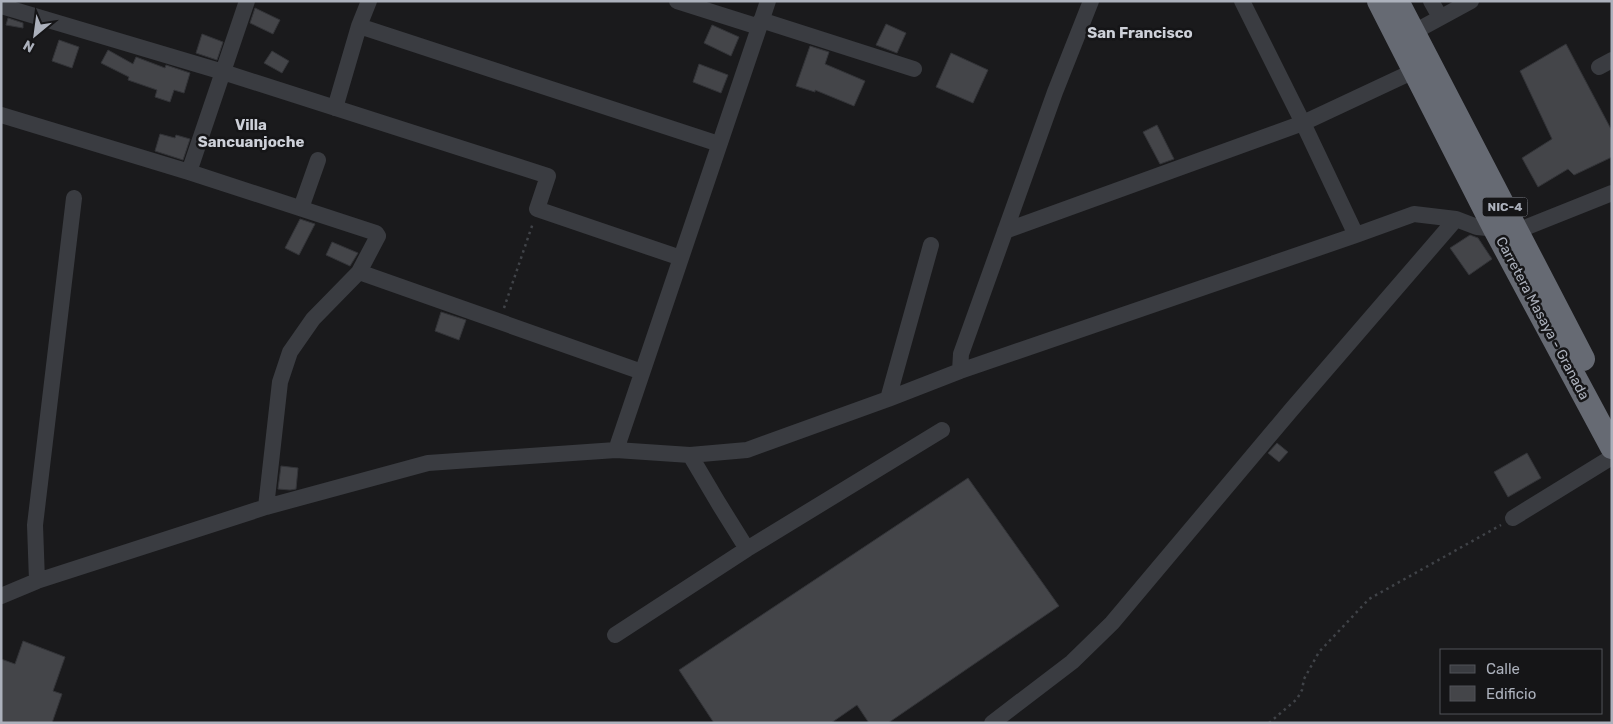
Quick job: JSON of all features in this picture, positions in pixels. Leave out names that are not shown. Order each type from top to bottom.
[{"type":"highway","name":"Carretera Masaya - Granada","points":[[1379,1],[1414,70],[1612,414]]},
{"type":"highway","name":"Carretera Masaya - Granada","points":[[1397,1],[1414,32],[1506,230],[1612,447]]},
{"type":"street","points":[[2,1],[1,6],[223,72],[548,176],[537,209],[681,258]]},
{"type":"street","points":[[190,172],[248,1]]},
{"type":"street","points":[[335,108],[359,26],[369,1]]},
{"type":"street","points":[[677,1],[914,69]]},
{"type":"street","points":[[616,450],[768,1]]},
{"type":"street","points":[[960,371],[961,354],[1055,92],[1091,1]]},
{"type":"street","points":[[1242,1],[1303,123],[1356,236]]},
{"type":"street","points":[[1431,1],[1440,17]]},
{"type":"street","points":[[1414,32],[1470,1]]},
{"type":"street","points":[[359,26],[719,144]]},
{"type":"street","points":[[1005,231],[1303,123],[1414,70]]},
{"type":"street","points":[[1,115],[190,172],[376,233],[378,239],[359,272],[313,319],[290,352],[280,382],[266,507]]},
{"type":"street","points":[[301,208],[318,160]]},
{"type":"street","points":[[1,596],[37,581],[266,507],[428,463],[616,450],[690,455],[747,450],[960,371],[1356,236],[1414,214],[1456,219],[1477,227],[1506,230],[1612,193]]},
{"type":"street","points":[[37,581],[35,525],[74,198]]},
{"type":"street","points":[[992,723],[1072,662],[1112,623],[1456,219]]},
{"type":"street","points":[[888,399],[931,245]]},
{"type":"street","points":[[359,272],[642,372]]},
{"type":"street","points":[[615,636],[747,548],[942,430]]},
{"type":"street","points":[[690,455],[718,504],[747,548]]},
{"type":"street","points":[[1513,518],[1612,457]]},
{"type":"path","points":[[500,321],[537,209]]},
{"type":"path","points":[[1269,723],[1297,699],[1302,690],[1304,679],[1319,652],[1369,599],[1513,518]]},
{"type":"building","points":[[255,8],[280,20],[273,34],[250,23]]},
{"type":"building","points":[[8,18],[23,23],[23,28],[6,25]]},
{"type":"building","points":[[886,24],[906,33],[897,53],[876,45]]},
{"type":"building","points":[[712,25],[739,37],[731,56],[704,43]]},
{"type":"building","points":[[202,34],[223,42],[217,60],[196,53]]},
{"type":"building","points":[[59,40],[79,47],[72,68],[52,61]]},
{"type":"building","points":[[1566,44],[1612,131],[1612,157],[1574,175],[1568,169],[1538,187],[1522,158],[1552,139],[1520,71]]},
{"type":"building","points":[[810,46],[829,52],[825,64],[865,81],[854,106],[815,90],[815,92],[796,86]]},
{"type":"building","points":[[108,50],[133,64],[136,57],[165,68],[166,65],[190,73],[184,93],[174,90],[170,102],[155,97],[157,90],[128,80],[129,77],[101,63]]},
{"type":"building","points":[[272,51],[289,61],[282,73],[264,63]]},
{"type":"building","points":[[951,53],[988,70],[973,103],[936,87]]},
{"type":"building","points":[[699,64],[728,75],[721,93],[693,82]]},
{"type":"building","points":[[1157,125],[1174,159],[1160,164],[1143,132]]},
{"type":"building","points":[[160,134],[175,138],[176,135],[190,139],[183,160],[155,151]]},
{"type":"building","points":[[300,219],[315,224],[299,255],[285,248]]},
{"type":"building","points":[[1470,235],[1478,238],[1492,259],[1469,275],[1450,248]]},
{"type":"building","points":[[332,242],[358,253],[350,266],[326,255]]},
{"type":"building","points":[[441,312],[466,320],[459,340],[435,331]]},
{"type":"building","points":[[1277,443],[1288,452],[1279,462],[1268,453]]},
{"type":"building","points":[[1527,453],[1541,478],[1508,497],[1494,472]]},
{"type":"building","points":[[281,466],[298,468],[296,489],[278,489]]},
{"type":"building","points":[[968,478],[1059,606],[888,723],[869,723],[857,705],[831,723],[714,723],[679,670]]},
{"type":"building","points":[[23,641],[65,657],[53,691],[62,694],[52,723],[1,723],[1,659],[15,664]]},
{"type":"district","name":"San Francisco","points":[[1140,33]]},
{"type":"district","name":"Villa Sancuanjoche","points":[[251,134]]}]
